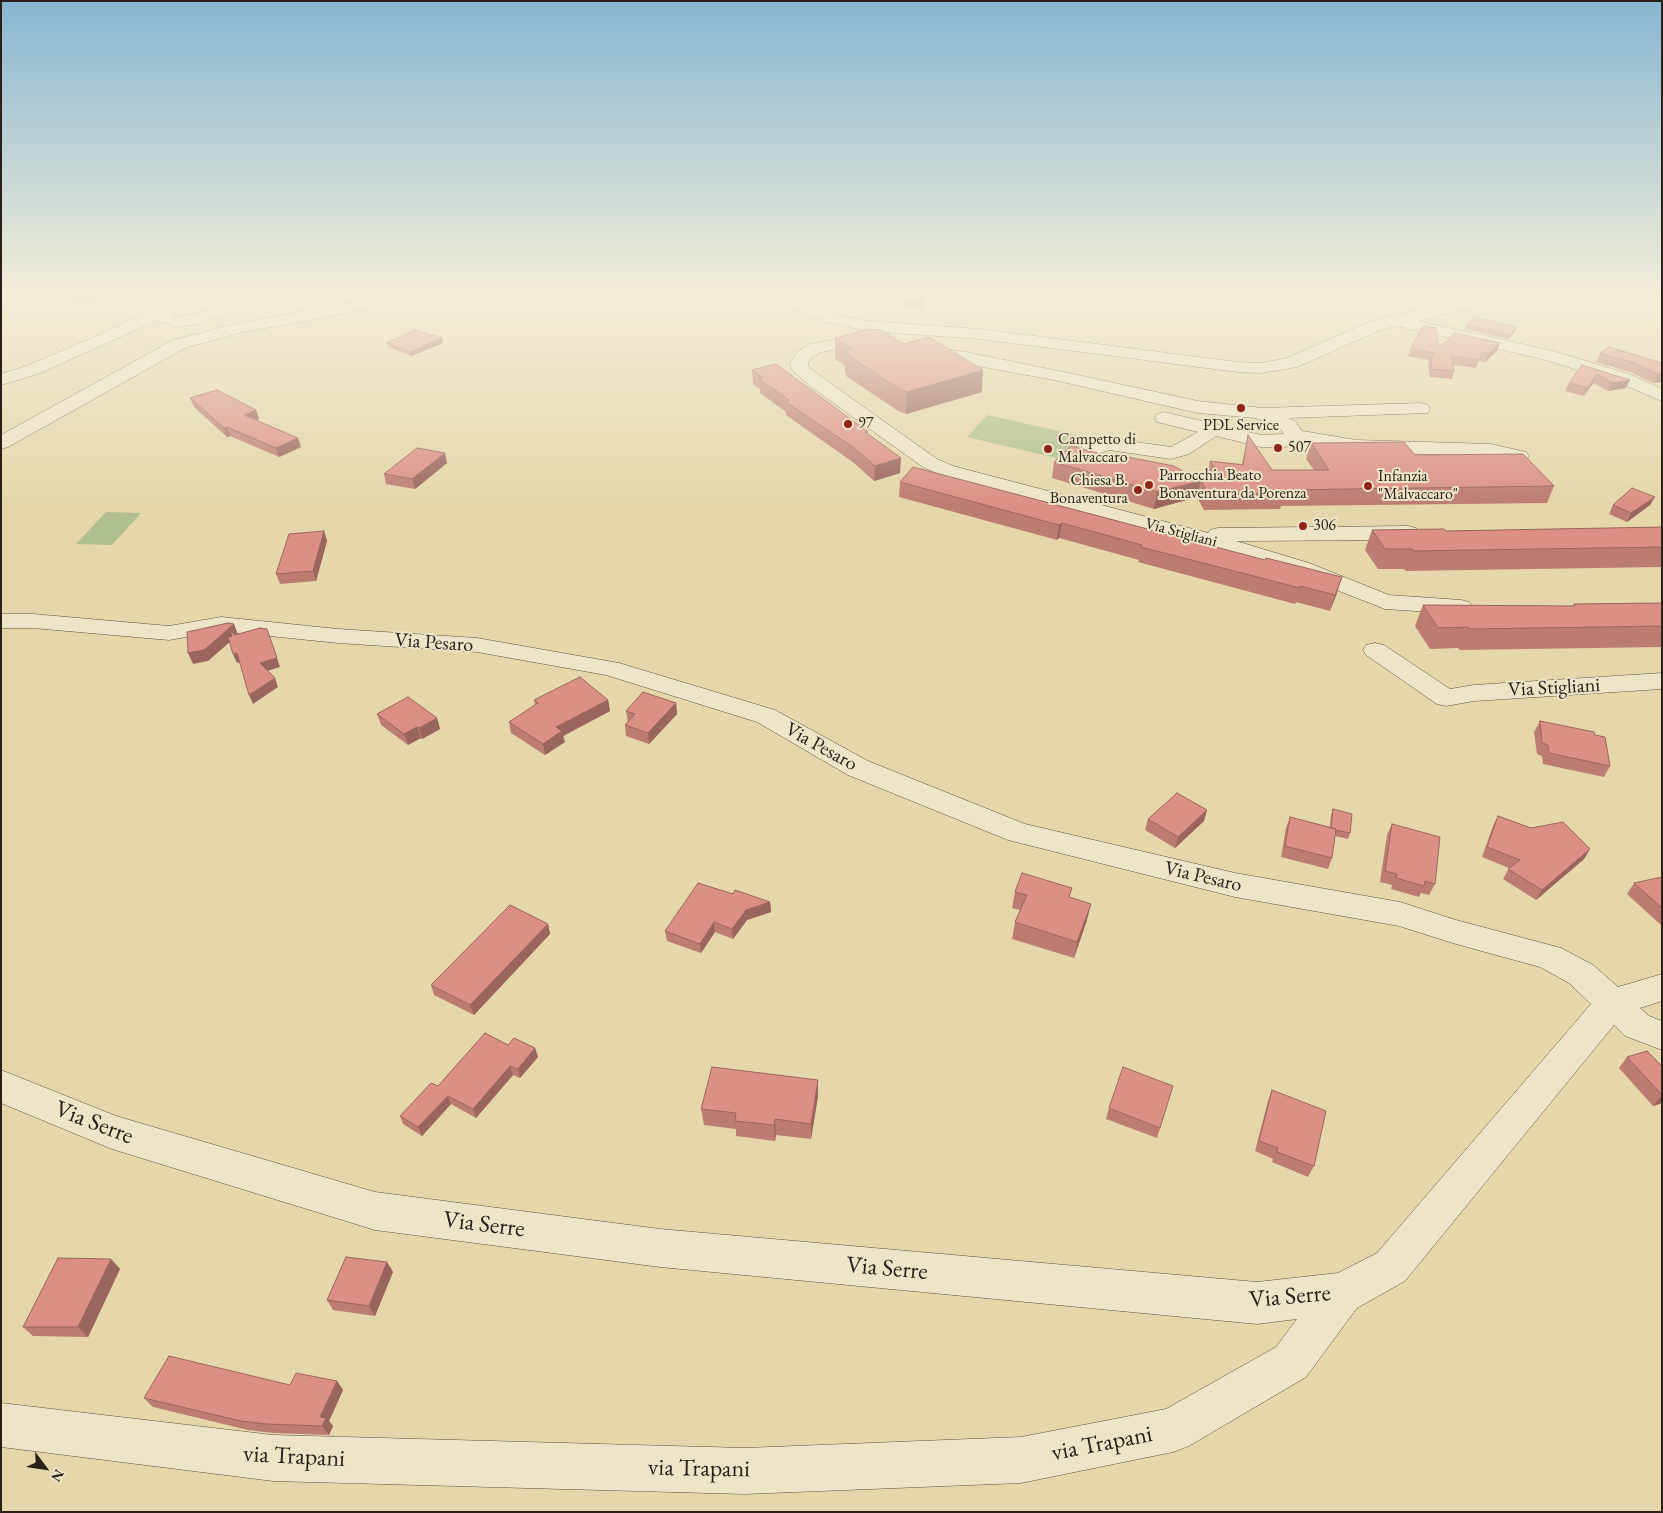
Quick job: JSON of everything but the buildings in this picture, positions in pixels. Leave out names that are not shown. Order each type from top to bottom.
[{"type":"street","points":[[1,386],[45,365]]},
{"type":"street","points":[[1,443],[139,365]]},
{"type":"street","name":"Via Stigliani","points":[[800,365],[801,370],[817,383],[930,463],[946,470],[1191,535],[1301,568],[1385,602],[1441,607],[1487,607]]},
{"type":"street","points":[[971,365],[1261,441],[1285,441],[1295,436],[1356,446],[1492,450],[1519,456]]},
{"type":"street","points":[[1219,365],[1261,368],[1281,365]]},
{"type":"street","points":[[1579,365],[1623,378],[1662,396]]},
{"type":"street","points":[[1,380],[32,370]]},
{"type":"street","points":[[992,370],[1054,375],[1198,407],[1259,413],[1420,409]]},
{"type":"street","points":[[1259,413],[1288,425],[1295,436]]},
{"type":"street","points":[[1138,468],[1093,460],[1088,456],[1089,450],[1108,444],[1171,452],[1182,450],[1203,438],[1213,429]]},
{"type":"street","points":[[1191,535],[1426,533]]},
{"type":"street","name":"Via Pesaro","points":[[1,621],[33,621],[169,633],[221,624],[338,636],[477,645],[610,668],[766,716],[858,768],[1018,833],[1235,885],[1400,914],[1456,932],[1549,957],[1581,974],[1637,1026],[1662,1036]]},
{"type":"street","name":"Via Stigliani","points":[[1375,650],[1446,698],[1474,693],[1662,681]]},
{"type":"street","points":[[1612,1003],[1662,987]]},
{"type":"street","name":"Via Serre","points":[[1,1086],[112,1132],[375,1211],[660,1248],[1257,1303],[1342,1292],[1391,1267],[1612,1003]]},
{"type":"street","name":"via Trapani","points":[[1,1425],[273,1458],[745,1471],[1021,1460],[1173,1430],[1291,1362],[1342,1292]]},
{"type":"green space","name":"Campetto di Malvaccaro","points":[[987,415],[1086,437],[1069,461],[967,437]]},
{"type":"green space","points":[[106,512],[141,513],[112,545],[76,544]]},
{"type":"place","name":"PDL Service","points":[[1241,408]]},
{"type":"place","name":"97","points":[[848,424]]},
{"type":"place","name":"507","points":[[1278,448]]},
{"type":"place","name":"Campetto di Malvaccaro","points":[[1048,449]]},
{"type":"place","name":"Parrocchia Beato Bonaventura da Porenza","points":[[1149,485]]},
{"type":"place","name":"Infanzia \"Malvaccaro\"","points":[[1368,486]]},
{"type":"place","name":"Chiesa B. Bonaventura","points":[[1138,490]]},
{"type":"place","name":"306","points":[[1303,526]]}]
